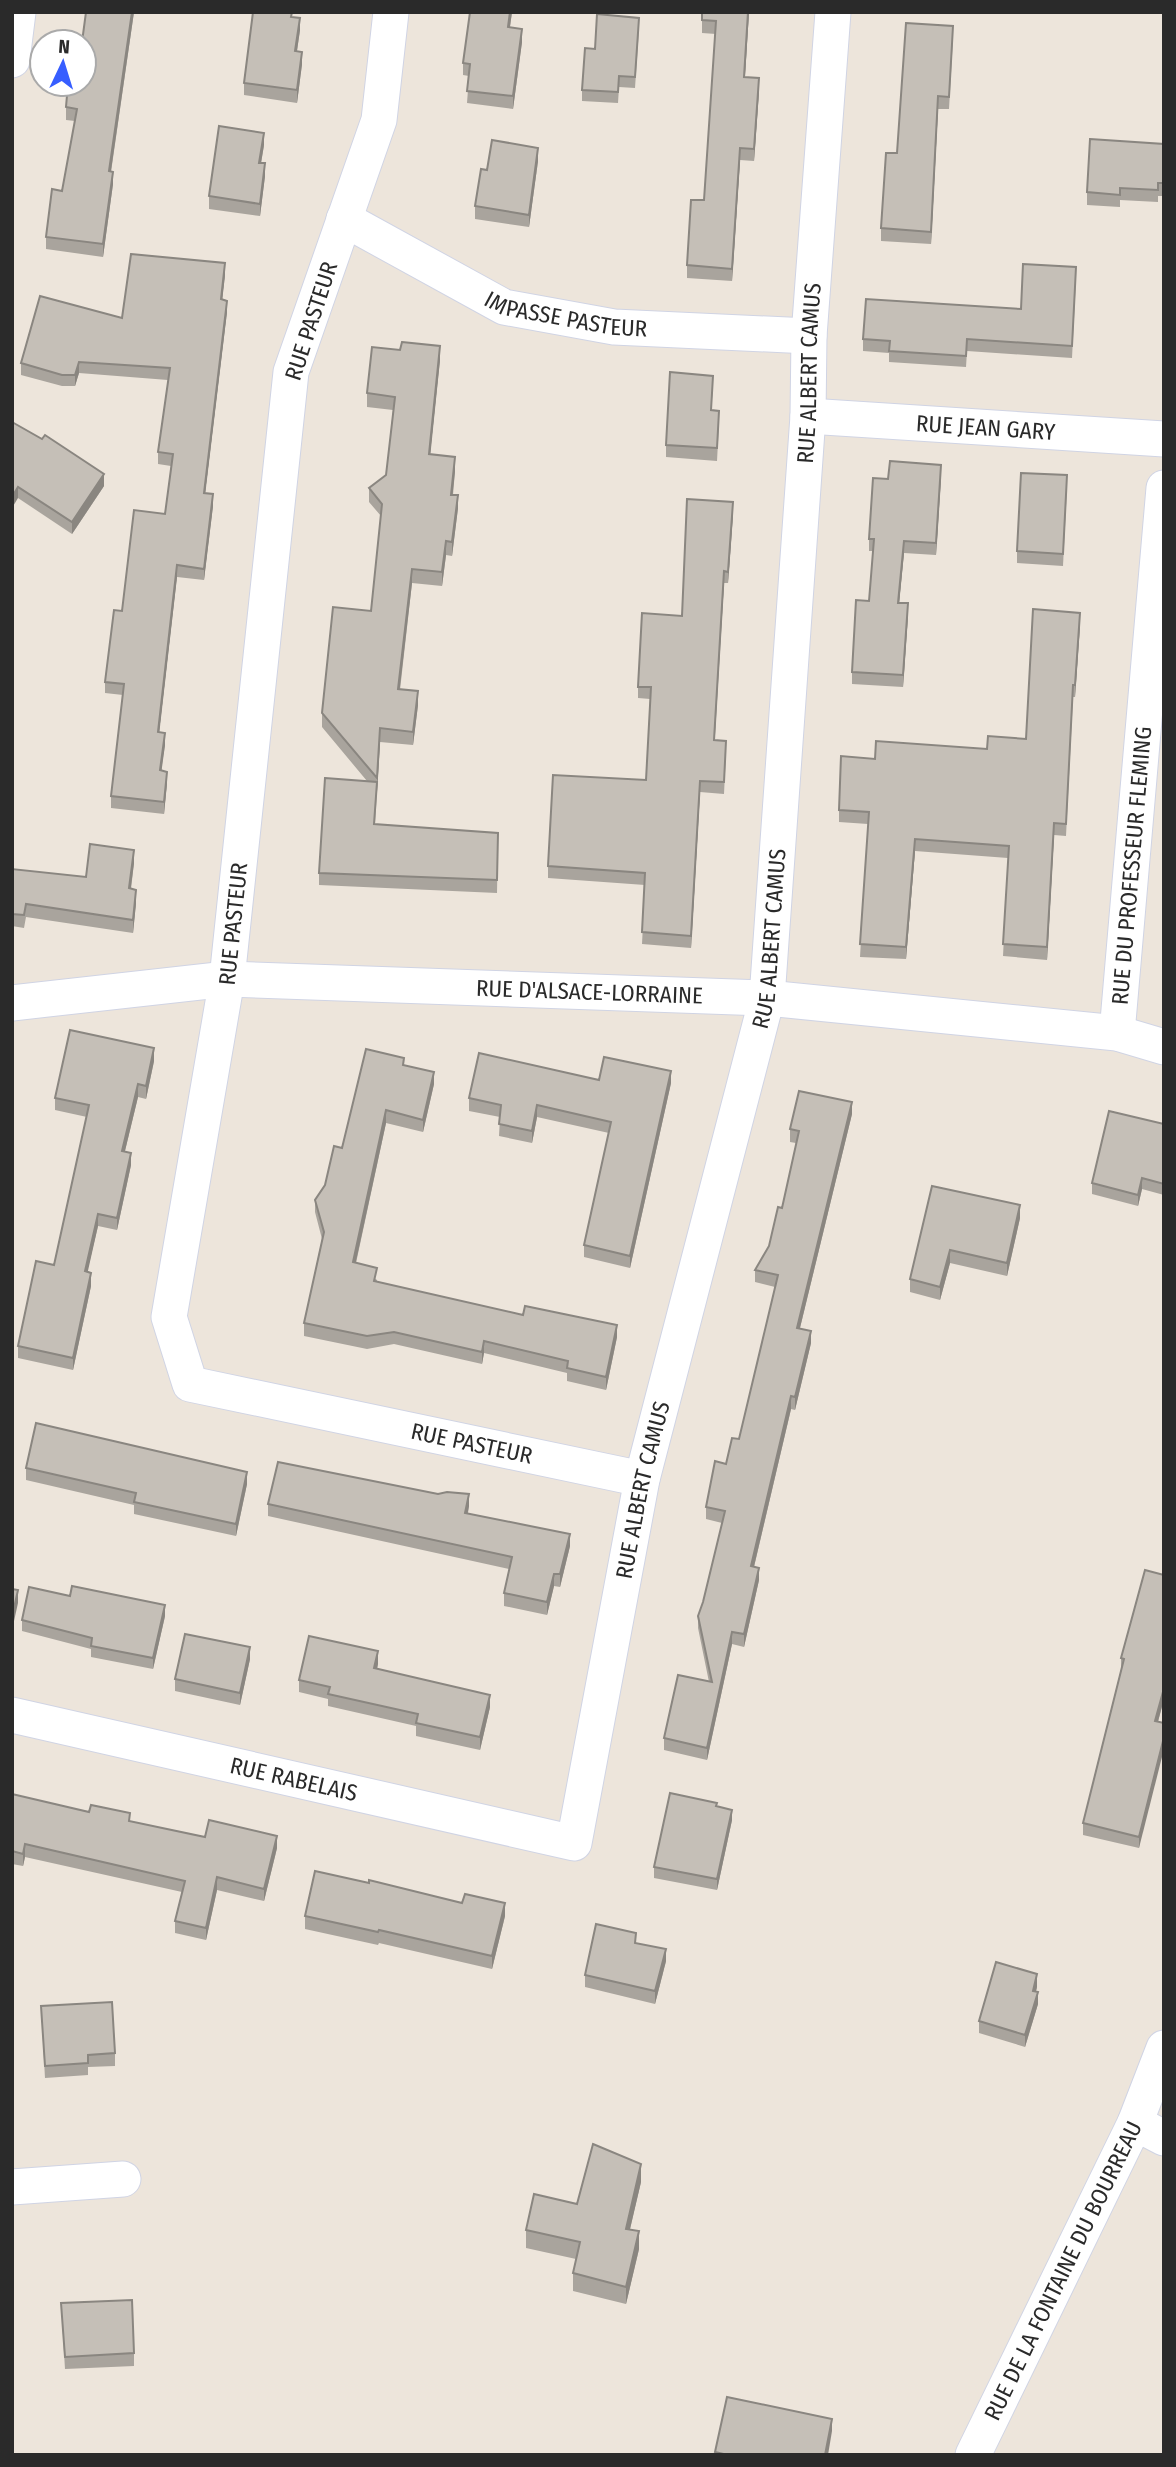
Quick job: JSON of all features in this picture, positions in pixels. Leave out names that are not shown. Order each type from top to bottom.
[{"type":"street","points":[[12,60],[18,12]]},
{"type":"street","name":"RUE PASTEUR","points":[[391,12],[379,120],[291,372],[228,979],[169,1317],[190,1384],[642,1479]]},
{"type":"street","name":"RUE ALBERT CAMUS","points":[[574,1843],[642,1479],[767,998],[808,416],[809,336],[832,12]]},
{"type":"street","name":"IMPASSE PASTEUR","points":[[344,219],[505,307],[614,327],[809,336]]},
{"type":"street","name":"RUE JEAN GARY","points":[[808,416],[1164,439]]},
{"type":"street","name":"RUE DU PROFESSEUR FLEMING","points":[[1117,1033],[1164,488]]},
{"type":"street","name":"RUE D'ALSACE-LORRAINE","points":[[12,1003],[228,979],[767,998],[1117,1033],[1164,1047]]},
{"type":"street","name":"RUE RABELAIS","points":[[12,1715],[574,1843]]},
{"type":"street","name":"RUE DE LA FONTAINE DU BOURREAU","points":[[973,2455],[1149,2131],[1164,2048]]},
{"type":"street","points":[[12,2187],[123,2179]]},
{"type":"building","points":[[86,12],[132,12],[109,171],[113,172],[103,244],[46,237],[52,189],[62,191],[77,109],[66,107],[67,98],[98,98],[98,28],[84,28]]},
{"type":"building","points":[[253,12],[292,12],[291,17],[300,18],[295,51],[302,52],[297,90],[244,83]]},
{"type":"building","points":[[470,12],[510,12],[508,27],[522,29],[513,96],[467,91],[470,64],[463,63]]},
{"type":"building","points":[[702,12],[748,12],[744,77],[759,78],[754,149],[740,148],[732,269],[687,265],[691,200],[704,200],[716,21],[702,20]]},
{"type":"building","points":[[597,14],[639,18],[635,77],[619,76],[618,92],[582,90],[585,48],[595,49]]},
{"type":"building","points":[[906,23],[953,26],[949,97],[938,96],[931,232],[881,228],[886,153],[897,153]]},
{"type":"building","points":[[219,126],[264,133],[259,163],[265,163],[260,204],[209,196]]},
{"type":"building","points":[[1090,139],[1164,144],[1164,183],[1158,183],[1158,190],[1120,188],[1120,195],[1087,192]]},
{"type":"building","points":[[492,140],[538,148],[529,215],[475,206],[481,169],[487,170]]},
{"type":"building","points":[[131,254],[225,263],[221,299],[227,301],[204,493],[213,494],[204,569],[177,565],[158,732],[165,733],[160,770],[167,772],[164,802],[111,796],[124,684],[105,682],[114,610],[122,611],[134,510],[165,514],[173,454],[158,452],[170,368],[79,362],[75,375],[62,375],[21,363],[40,296],[122,318]]},
{"type":"building","points":[[1023,264],[1076,267],[1072,346],[967,339],[966,356],[889,351],[890,341],[863,339],[866,299],[1021,309]]},
{"type":"building","points":[[402,342],[440,346],[429,454],[455,457],[451,495],[458,495],[452,542],[446,541],[442,572],[412,569],[398,689],[418,691],[413,732],[380,728],[377,778],[322,713],[333,607],[371,611],[382,504],[369,488],[386,475],[395,397],[367,393],[372,347],[400,350]]},
{"type":"building","points":[[670,372],[713,376],[711,410],[719,411],[717,448],[666,445]]},
{"type":"building","points":[[12,422],[42,439],[45,435],[104,474],[72,522],[18,487],[12,497]]},
{"type":"building","points":[[890,461],[941,465],[936,543],[904,541],[898,603],[908,603],[903,675],[852,672],[856,600],[869,601],[874,539],[869,539],[873,478],[888,479]]},
{"type":"building","points":[[1021,473],[1067,475],[1063,554],[1017,551]]},
{"type":"building","points":[[687,499],[733,502],[728,572],[724,571],[714,740],[726,741],[724,782],[700,781],[691,936],[642,932],[645,873],[548,866],[553,775],[646,780],[651,687],[638,687],[642,613],[682,616]]},
{"type":"building","points":[[1033,609],[1080,613],[1073,685],[1066,824],[1054,823],[1047,947],[1003,944],[1009,846],[915,839],[906,947],[860,944],[869,812],[839,810],[841,756],[875,759],[876,741],[987,749],[988,736],[1026,739]]},
{"type":"building","points":[[325,778],[377,782],[374,824],[498,833],[497,880],[319,873]]},
{"type":"building","points":[[90,844],[134,850],[129,888],[136,890],[133,920],[26,904],[24,915],[12,914],[12,869],[86,877]]},
{"type":"building","points":[[70,1030],[154,1048],[146,1086],[138,1084],[122,1151],[131,1153],[117,1218],[98,1214],[85,1271],[91,1273],[73,1358],[18,1346],[36,1261],[54,1265],[89,1105],[55,1098]]},
{"type":"building","points":[[366,1049],[404,1058],[403,1065],[434,1072],[423,1120],[386,1110],[353,1262],[377,1268],[374,1281],[523,1315],[525,1306],[617,1325],[606,1377],[567,1368],[568,1361],[484,1341],[482,1352],[394,1332],[367,1336],[304,1323],[324,1232],[315,1200],[325,1185],[334,1146],[342,1148]]},
{"type":"building","points":[[479,1053],[599,1080],[604,1057],[671,1071],[630,1256],[584,1245],[611,1122],[537,1105],[532,1131],[499,1124],[501,1105],[469,1098]]},
{"type":"building","points":[[799,1091],[852,1102],[797,1328],[811,1331],[795,1397],[791,1396],[751,1566],[759,1568],[744,1634],[732,1632],[707,1748],[664,1738],[678,1675],[712,1682],[698,1616],[725,1511],[706,1507],[715,1461],[726,1464],[732,1438],[739,1439],[778,1275],[755,1270],[769,1246],[778,1207],[782,1208],[799,1131],[790,1129]]},
{"type":"building","points":[[1109,1111],[1164,1124],[1164,1184],[1142,1178],[1138,1195],[1092,1183]]},
{"type":"building","points":[[932,1186],[1020,1205],[1007,1263],[950,1250],[940,1287],[910,1279]]},
{"type":"building","points":[[36,1423],[247,1472],[236,1524],[134,1502],[136,1493],[26,1468]]},
{"type":"building","points":[[278,1462],[438,1494],[469,1494],[465,1513],[570,1534],[560,1574],[554,1574],[547,1602],[504,1593],[512,1557],[268,1504]]},
{"type":"building","points":[[1145,1570],[1164,1575],[1164,1688],[1155,1721],[1164,1723],[1164,1737],[1139,1837],[1083,1823],[1124,1659],[1121,1658]]},
{"type":"building","points":[[72,1586],[165,1605],[153,1658],[91,1646],[92,1638],[22,1620],[29,1587],[70,1596]]},
{"type":"building","points":[[12,1589],[18,1590],[12,1617]]},
{"type":"building","points":[[185,1634],[250,1647],[240,1693],[175,1679]]},
{"type":"building","points":[[309,1636],[378,1651],[374,1668],[490,1695],[480,1737],[416,1723],[418,1714],[328,1694],[330,1687],[299,1680]]},
{"type":"building","points":[[670,1793],[717,1803],[716,1806],[732,1810],[717,1879],[654,1867]]},
{"type":"building","points":[[12,1794],[89,1812],[91,1805],[130,1813],[129,1821],[205,1837],[209,1820],[277,1836],[264,1889],[217,1877],[206,1928],[175,1921],[185,1881],[25,1844],[23,1854],[12,1851]]},
{"type":"building","points":[[315,1871],[369,1883],[369,1880],[462,1903],[465,1894],[505,1903],[492,1956],[305,1916]]},
{"type":"building","points":[[596,1924],[636,1933],[635,1943],[666,1949],[655,1991],[585,1975]]},
{"type":"building","points":[[996,1962],[1037,1974],[1033,1991],[1038,1992],[1025,2035],[979,2021]]},
{"type":"building","points":[[112,2002],[115,2053],[88,2055],[88,2063],[45,2066],[41,2006]]},
{"type":"building","points":[[593,2144],[641,2164],[626,2229],[639,2231],[626,2287],[573,2273],[580,2242],[526,2230],[534,2194],[577,2204]]},
{"type":"building","points":[[132,2300],[134,2353],[65,2357],[61,2303]]},
{"type":"building","points":[[727,2397],[832,2419],[825,2455],[728,2455],[715,2452]]}]
